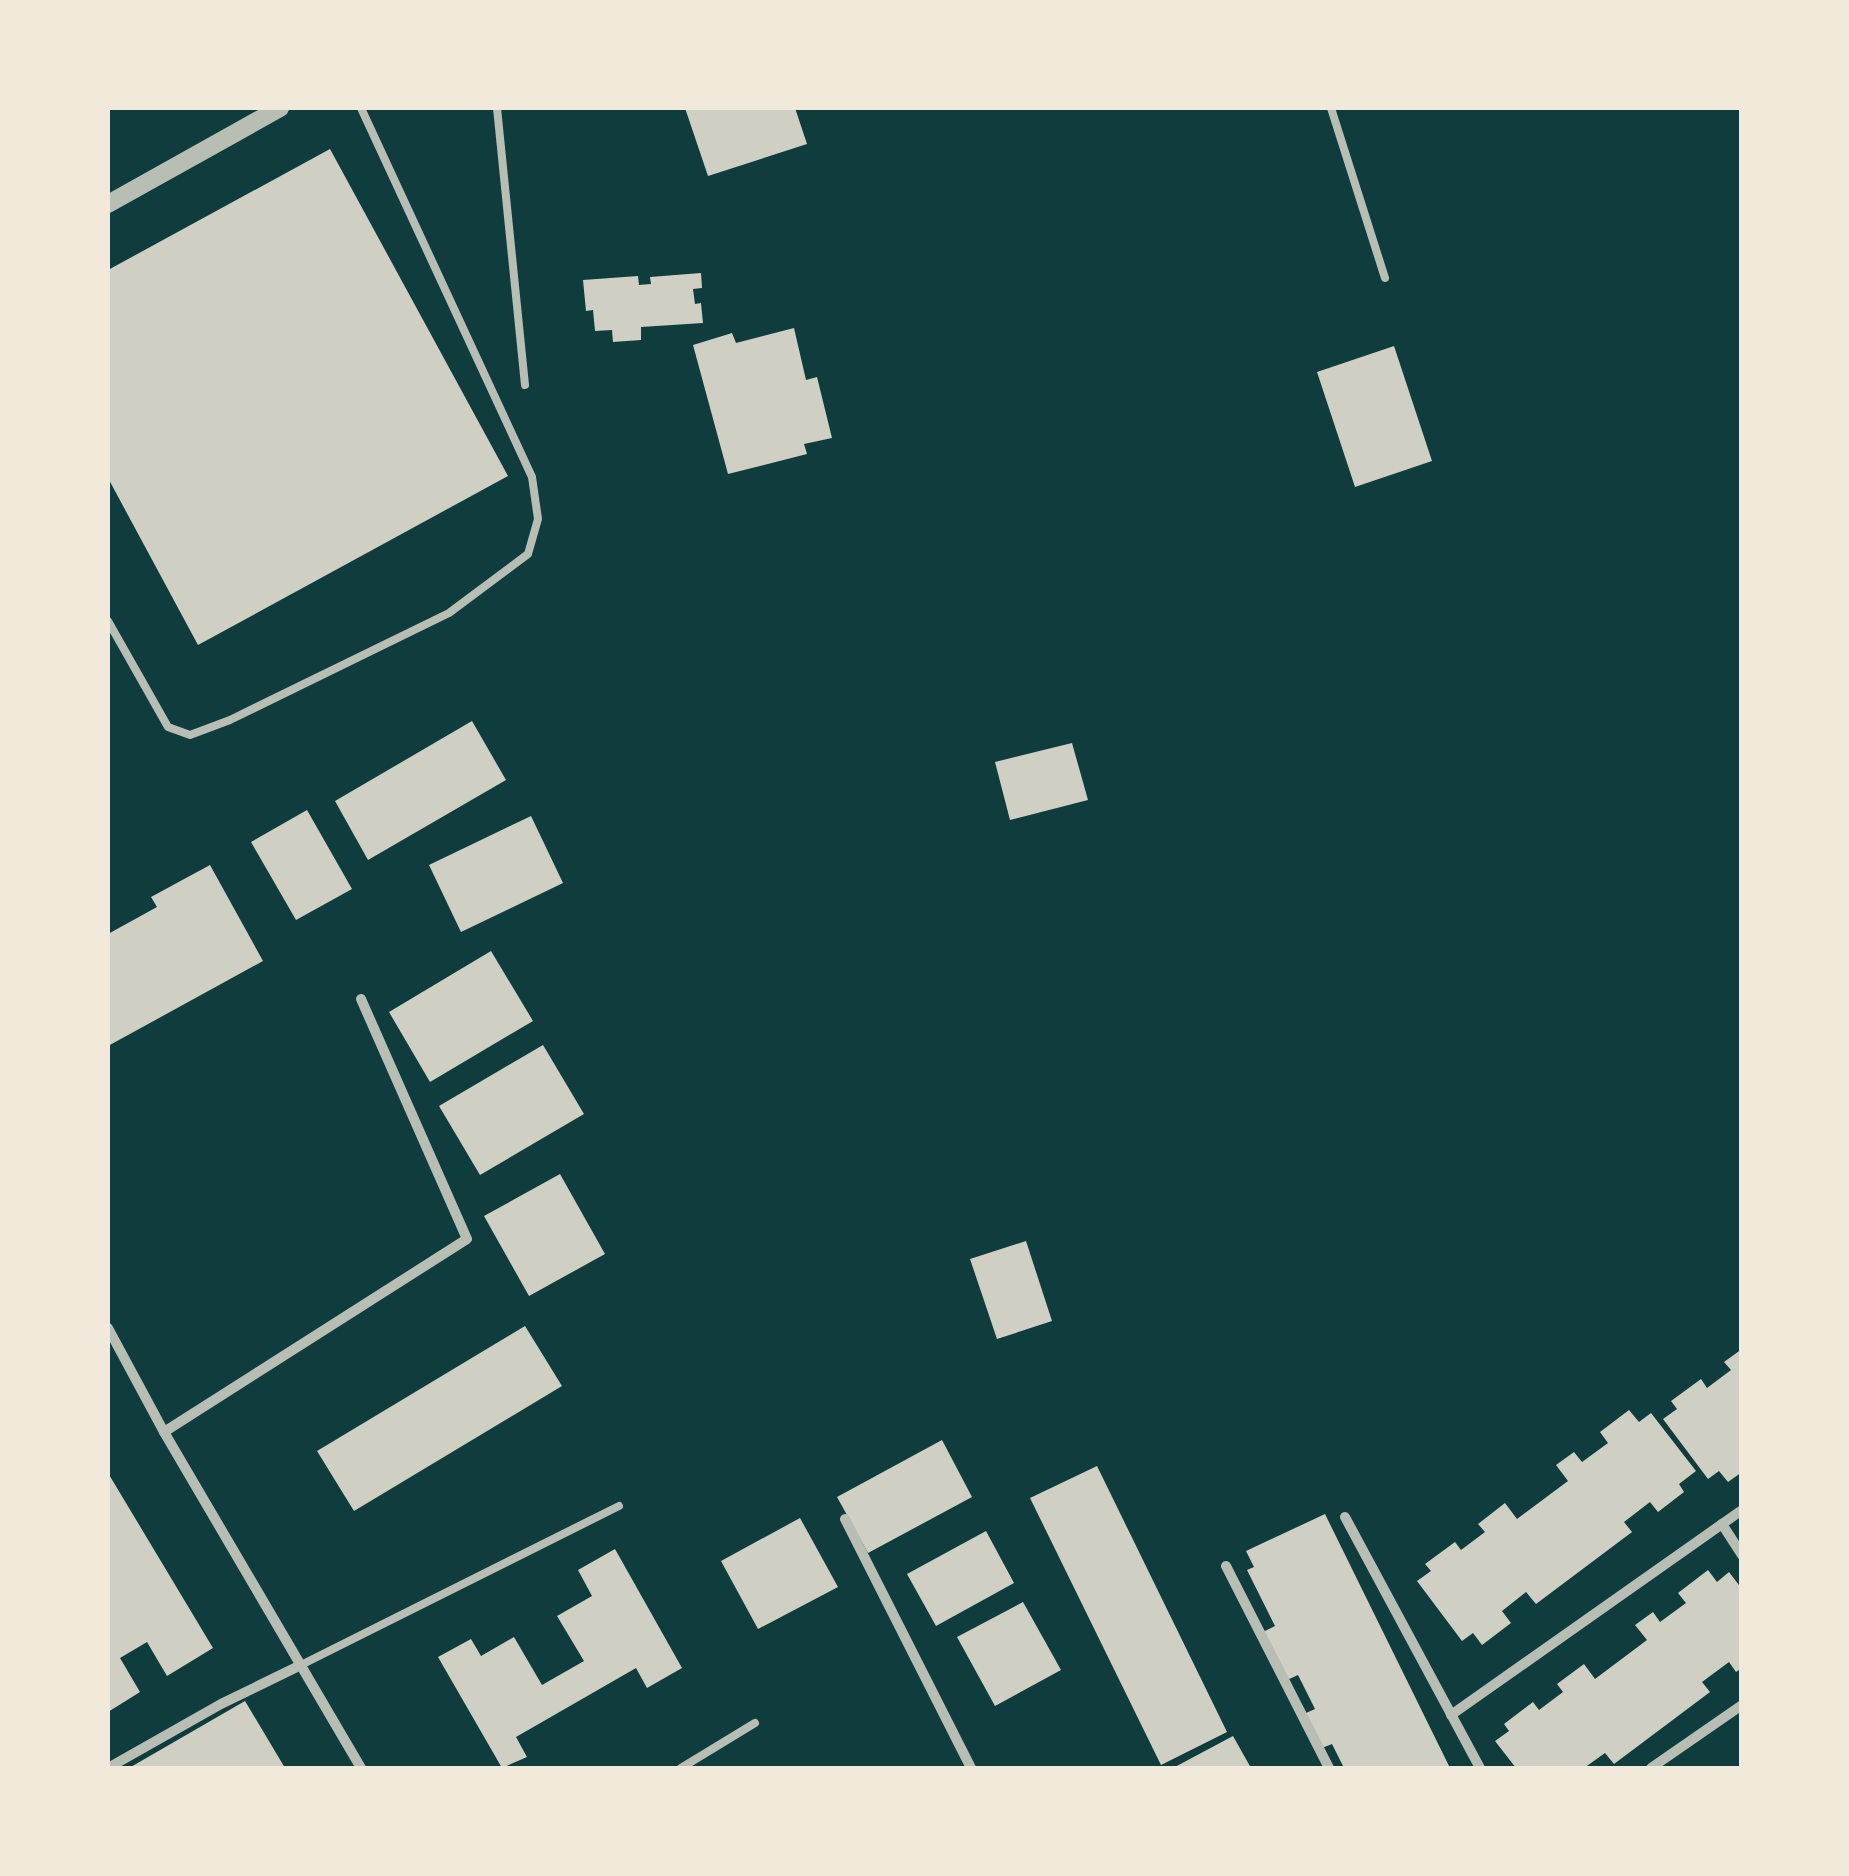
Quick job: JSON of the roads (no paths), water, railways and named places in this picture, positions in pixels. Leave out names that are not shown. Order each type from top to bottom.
[{"type":"street","points":[[108,202],[280,108]]},
{"type":"street","points":[[164,1432],[467,1239],[362,998]]},
{"type":"street","points":[[108,1328],[164,1432],[360,1768]]},
{"type":"street","points":[[1451,1715],[1742,1510]]},
{"type":"street","points":[[1345,1518],[1480,1768]]},
{"type":"street","points":[[845,1519],[971,1768]]},
{"type":"street","points":[[1722,1524],[1742,1554]]},
{"type":"street","points":[[1226,1566],[1329,1768]]},
{"type":"street","points":[[108,1768],[221,1704],[302,1664]]},
{"type":"street","points":[[1651,1768],[1742,1705]]},
{"type":"lane","points":[[108,620],[168,727],[190,735],[230,720],[449,614],[528,554],[538,519],[532,477],[360,108]]},
{"type":"lane","points":[[497,108],[525,385]]},
{"type":"lane","points":[[1330,108],[1385,278]]},
{"type":"lane","points":[[302,1664],[619,1506]]},
{"type":"lane","points":[[682,1768],[756,1723]]}]
